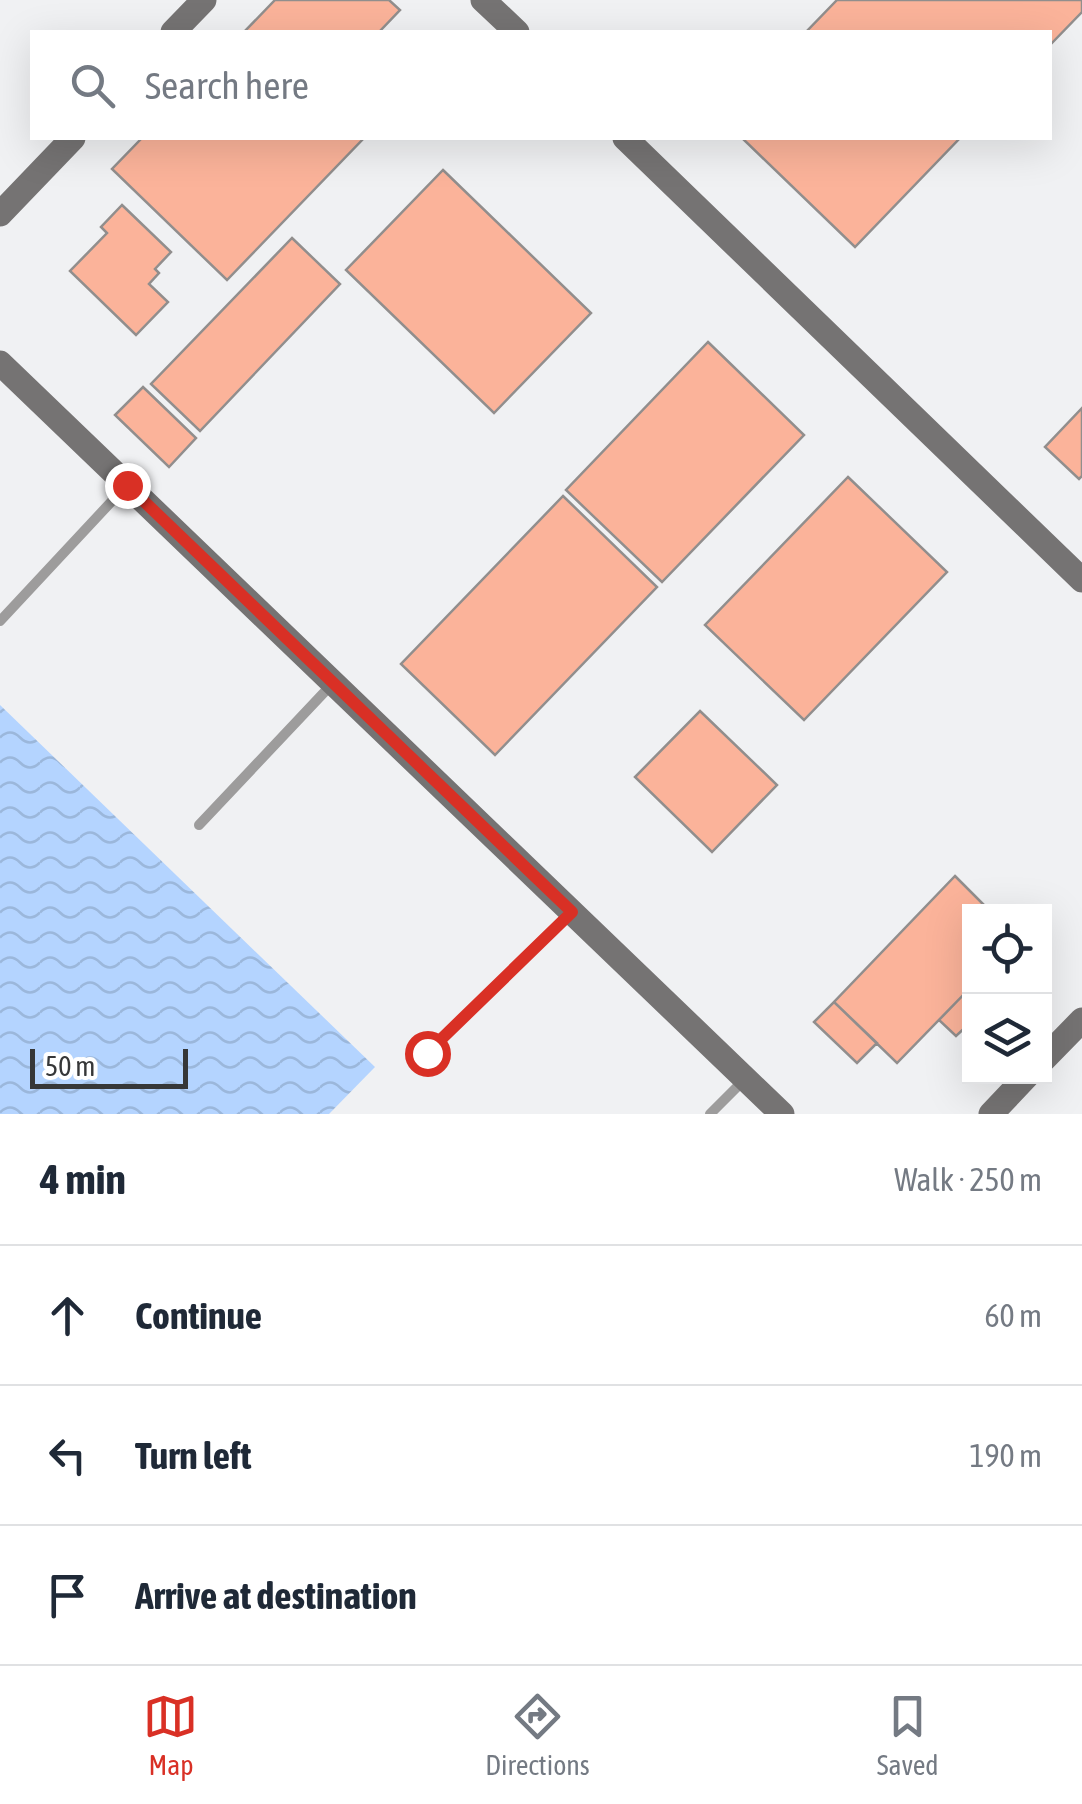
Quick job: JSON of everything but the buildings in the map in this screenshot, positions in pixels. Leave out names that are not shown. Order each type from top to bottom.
[{"type":"street","points":[[175,30],[204,0]]},
{"type":"street","points":[[483,0],[514,30]]},
{"type":"street","points":[[0,214],[71,140]]},
{"type":"street","points":[[627,140],[1082,580]]},
{"type":"street","points":[[0,363],[782,1114]]},
{"type":"street","points":[[1052,1051],[1082,1020]]},
{"type":"street","points":[[991,1114],[1019,1084]]},
{"type":"lane","points":[[0,621],[127,485]]},
{"type":"lane","points":[[198,825],[334,682]]},
{"type":"lane","points":[[427,1053],[572,912]]},
{"type":"lane","points":[[710,1114],[745,1078]]},
{"type":"water","points":[[0,705],[375,1067],[329,1114],[0,1114]]},
{"type":"route","points":[[127,485],[572,912],[427,1053]]}]
